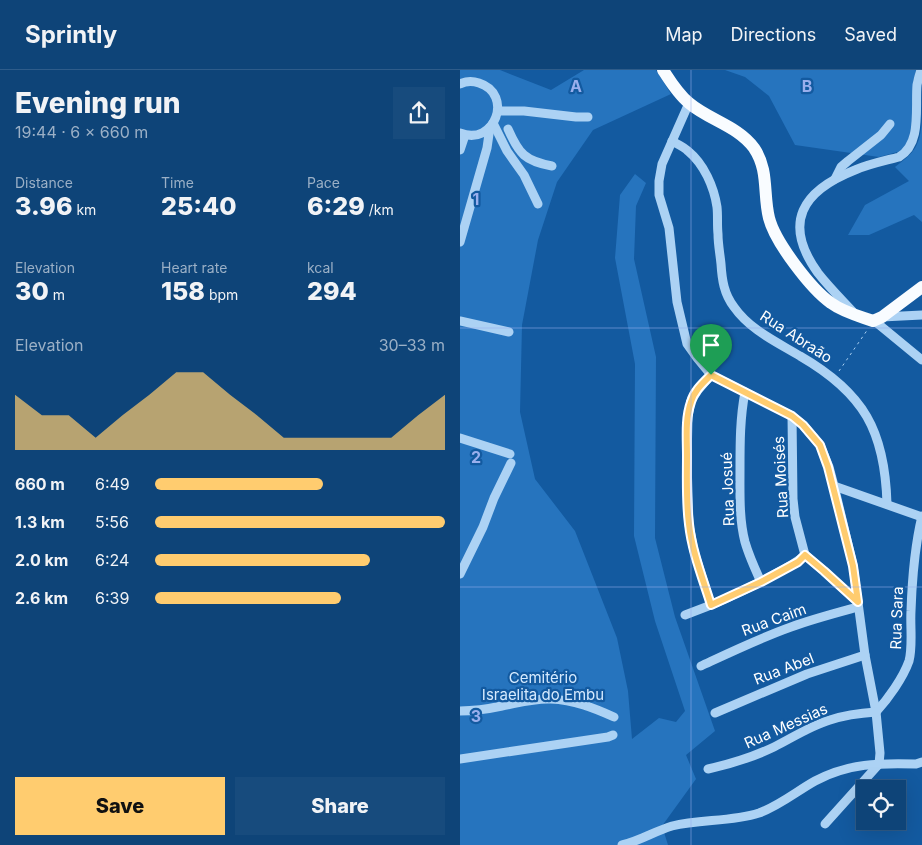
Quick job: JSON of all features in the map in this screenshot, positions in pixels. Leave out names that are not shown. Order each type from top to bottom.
[{"type":"main road","points":[[663,70],[689,103],[738,132],[755,149],[761,161],[766,181],[769,218],[774,232],[788,255],[815,290],[832,304],[856,315],[878,319],[922,287]]},
{"type":"street","points":[[856,315],[818,273],[810,259],[800,235],[801,213],[813,195],[835,179],[855,169],[899,157],[905,154],[911,147],[917,125],[918,83],[921,70]]},
{"type":"street","points":[[460,84],[472,82],[488,88],[494,95],[498,111],[492,125],[460,242]]},
{"type":"street","points":[[689,103],[662,164],[659,180],[659,195],[669,228],[676,302],[681,325],[688,344],[711,375],[792,416],[803,425],[820,445],[834,486],[853,566],[865,656],[876,712],[880,753],[879,764],[825,824]]},
{"type":"street","points":[[498,111],[524,111],[588,117]]},
{"type":"street","points":[[835,179],[841,167],[881,135],[890,124]]},
{"type":"street","points":[[460,150],[462,134],[474,135],[483,133],[492,125]]},
{"type":"street","points":[[492,125],[507,152],[524,176],[538,204]]},
{"type":"street","points":[[508,129],[522,154],[538,164],[552,166]]},
{"type":"street","name":"Rua Abraão","points":[[672,141],[688,151],[697,160],[713,190],[717,208],[723,285],[727,296],[735,309],[754,328],[834,378],[856,400],[872,425],[881,455],[885,472],[887,504]]},
{"type":"street","points":[[922,315],[878,319],[878,323],[922,360]]},
{"type":"street","points":[[460,321],[509,332]]},
{"type":"street","points":[[711,375],[691,401],[687,439],[689,525],[694,551],[711,605]]},
{"type":"street","name":"Rua Josué","points":[[745,392],[740,432],[742,522],[745,542],[751,561],[761,582]]},
{"type":"street","name":"Rua Moisés","points":[[792,416],[793,499],[795,517],[805,555]]},
{"type":"street","points":[[460,438],[510,458],[483,527],[460,574]]},
{"type":"street","points":[[834,486],[922,517]]},
{"type":"street","name":"Rua Sara","points":[[876,712],[904,671],[909,659],[912,584],[922,517]]},
{"type":"street","points":[[685,615],[761,582],[798,562],[805,555],[858,604]]},
{"type":"street","name":"Rua Caim","points":[[701,666],[775,633],[858,604]]},
{"type":"street","name":"Rua Abel","points":[[715,713],[807,674],[865,656]]},
{"type":"street","points":[[460,711],[477,711],[550,698],[583,704],[614,717]]},
{"type":"street","name":"Rua Messias","points":[[708,769],[729,765],[749,758],[830,720],[855,714],[876,712]]},
{"type":"street","points":[[460,759],[613,735]]},
{"type":"street","points":[[622,845],[672,827],[759,813],[816,780],[834,772],[859,765],[916,764],[922,762]]},
{"type":"path","points":[[834,378],[878,319]]},
{"type":"green space","name":"Cemitério Israelita do Embu","points":[[460,70],[500,70],[551,90],[584,70],[656,70],[671,94],[593,130],[557,182],[538,240],[522,325],[520,412],[535,479],[575,531],[617,638],[628,691],[632,739],[659,718],[676,722],[685,711],[655,621],[634,536],[635,364],[615,258],[620,195],[635,174],[646,183],[636,206],[634,259],[656,357],[655,538],[675,617],[715,731],[686,755],[696,779],[662,826],[668,845],[460,845]]},
{"type":"green space","points":[[725,70],[916,70],[913,83],[912,124],[907,145],[901,151],[879,157],[795,145],[769,96],[745,77]]},
{"type":"green space","points":[[922,120],[922,222],[914,215],[869,235],[848,235],[865,205],[909,181],[895,167],[915,148],[920,136]]},
{"type":"route","points":[[711,375],[792,416],[813,435],[820,445],[834,486],[853,566],[858,602],[805,555],[798,562],[761,582],[711,605],[694,551],[689,525],[687,432],[691,401],[711,375]]}]
